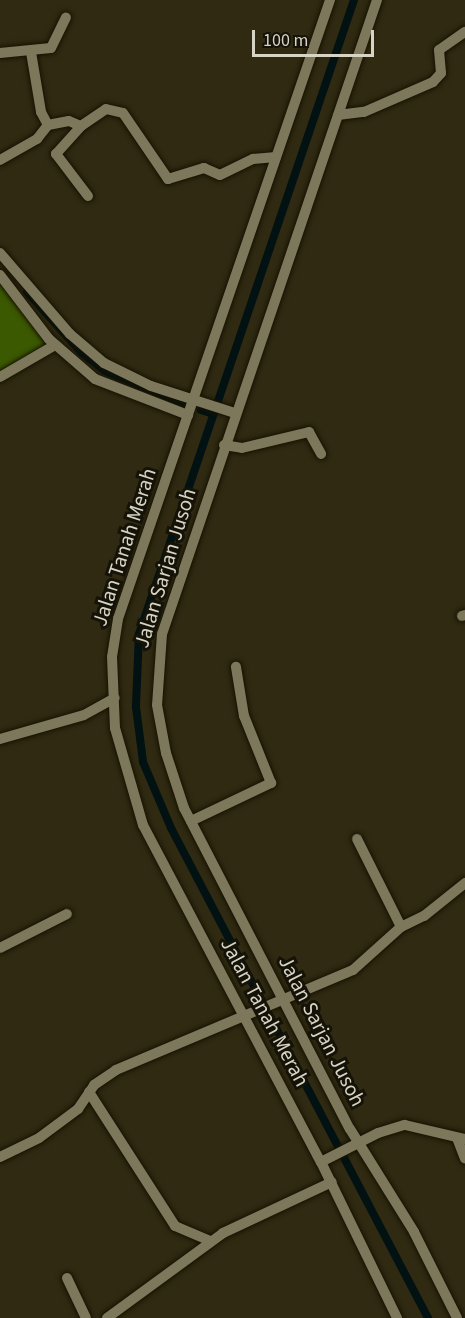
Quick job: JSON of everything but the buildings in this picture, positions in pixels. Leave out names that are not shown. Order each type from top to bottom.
[{"type":"street","name":"Jalan Tanah Merah","points":[[330,0],[276,157],[198,402],[188,415],[118,619],[112,657],[118,751],[143,825],[248,1012],[326,1159],[332,1182],[397,1318]]},
{"type":"street","name":"Jalan Sarjan Jusoh","points":[[377,0],[338,115],[230,412],[224,445],[158,658],[161,730],[191,821],[285,999],[354,1146],[414,1232],[457,1318]]},
{"type":"street","points":[[0,53],[31,52],[56,44],[66,17]]},
{"type":"street","points":[[338,115],[363,112],[433,82],[441,73],[439,50],[465,32]]},
{"type":"street","points":[[31,52],[40,112],[48,125]]},
{"type":"street","points":[[88,196],[56,157],[81,126],[106,109],[116,108],[158,170],[174,180],[204,168],[220,175],[253,159],[276,157]]},
{"type":"street","points":[[0,160],[37,139],[48,125],[69,121],[81,126]]},
{"type":"street","points":[[0,253],[55,345],[95,379],[188,415]]},
{"type":"street","points":[[0,275],[104,363],[198,402],[230,412]]},
{"type":"street","points":[[0,377],[55,345]]},
{"type":"street","points":[[224,445],[242,448],[309,432],[321,454]]},
{"type":"street","points":[[191,821],[272,783],[244,716],[236,667]]},
{"type":"street","points":[[0,739],[84,715],[115,699]]},
{"type":"street","points":[[357,839],[401,927]]},
{"type":"street","points":[[0,1157],[39,1138],[78,1109],[89,1092],[117,1070],[248,1012],[353,970],[401,927],[424,916],[465,883]]},
{"type":"street","points":[[0,948],[67,914]]},
{"type":"street","points":[[89,1092],[175,1226],[211,1241]]},
{"type":"street","points":[[326,1159],[405,1125],[461,1138],[465,1159]]},
{"type":"street","points":[[107,1318],[211,1241],[332,1182]]},
{"type":"street","points":[[67,1278],[86,1318]]},
{"type":"green space","points":[[0,277],[51,342],[0,374]]},
{"type":"waterway","points":[[354,0],[139,634],[136,707],[143,762],[171,828],[428,1318]]},
{"type":"waterway","points":[[27,292],[82,353],[105,371],[185,404]]},
{"type":"waterway","points":[[201,410],[213,414]]}]
